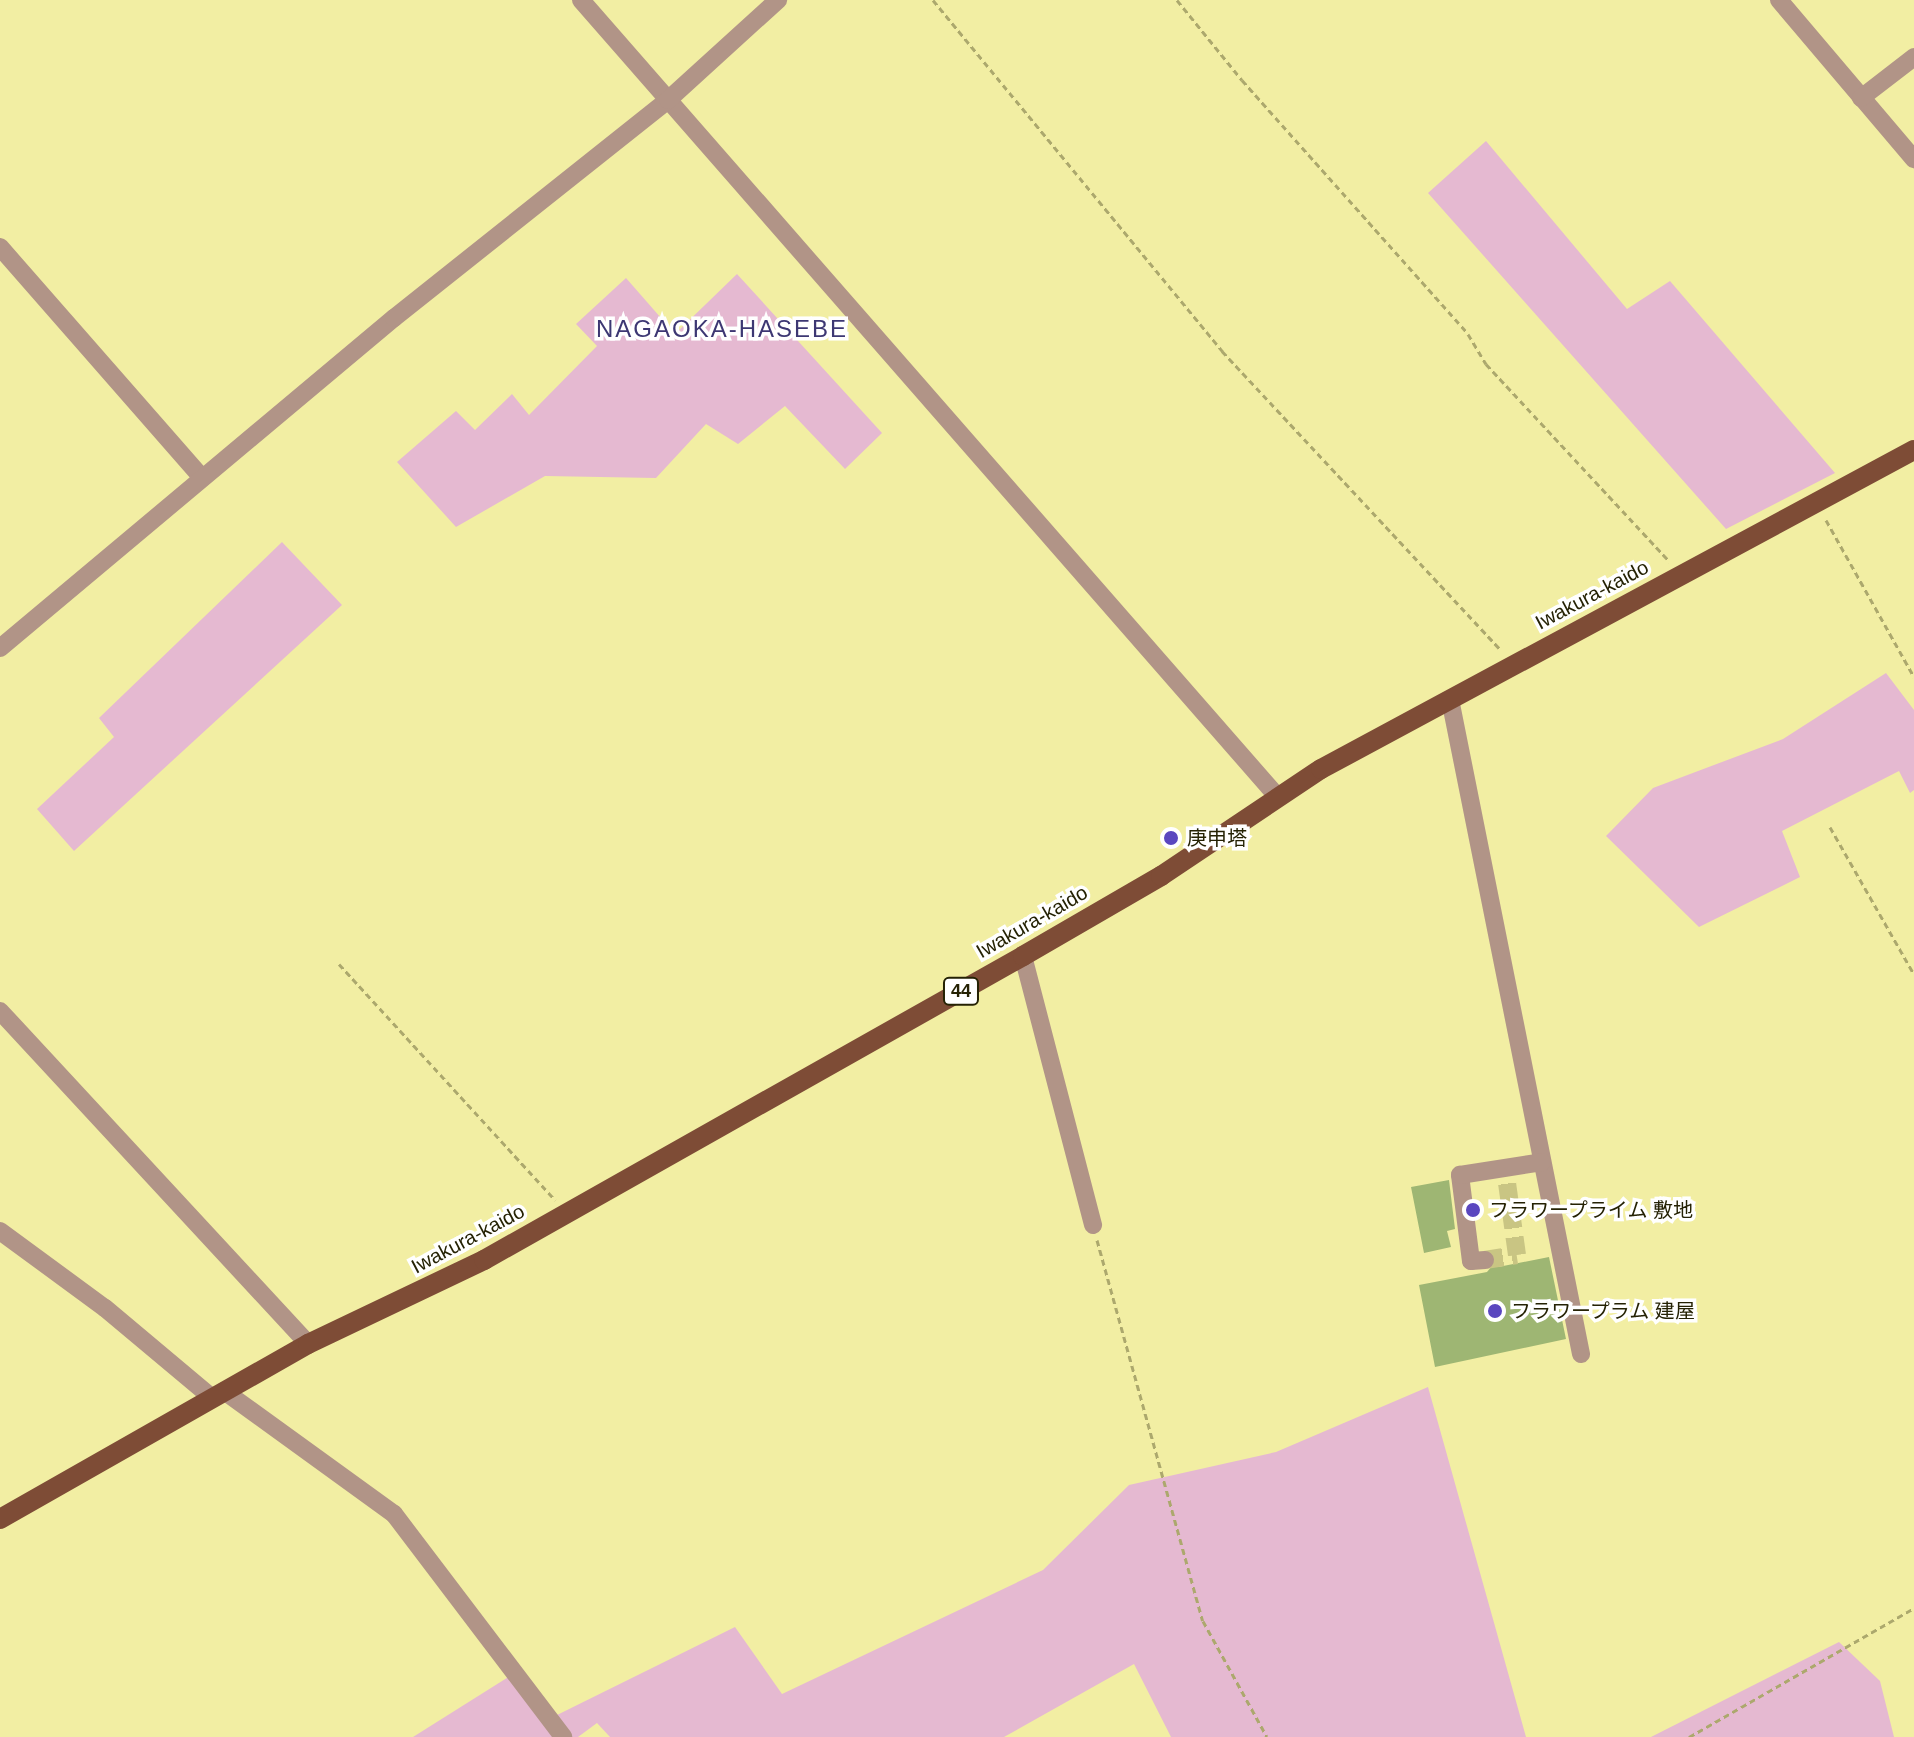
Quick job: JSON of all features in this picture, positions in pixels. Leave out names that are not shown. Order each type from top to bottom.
[{"type":"main road","name":"Iwakura-kaido","points":[[0,1519],[308,1344],[484,1260],[1023,956],[1161,876],[1276,795],[1914,450]]},
{"type":"street","points":[[581,0],[1276,795]]},
{"type":"street","points":[[0,648],[202,478],[668,100],[778,0]]},
{"type":"street","points":[[1779,0],[1914,159]]},
{"type":"street","points":[[1861,98],[1914,57]]},
{"type":"street","points":[[0,247],[202,478]]},
{"type":"street","points":[[1450,699],[1581,1354]]},
{"type":"street","points":[[1023,956],[1093,1225]]},
{"type":"street","points":[[0,1011],[308,1344]]},
{"type":"street","points":[[1485,1260],[1471,1261],[1460,1175],[1542,1162]]},
{"type":"street","points":[[0,1231],[217,1394],[394,1514],[563,1737]]},
{"type":"path","points":[[933,0],[1222,351],[1515,664]]},
{"type":"path","points":[[1177,0],[1242,80],[1468,334],[1486,364],[1681,574]]},
{"type":"path","points":[[1816,501],[1914,677]]},
{"type":"path","points":[[1830,827],[1914,974]]},
{"type":"path","points":[[339,964],[567,1213]]},
{"type":"path","points":[[1093,1225],[1203,1621],[1267,1737]]},
{"type":"path","points":[[1689,1737],[1914,1608]]},
{"type":"shaded area","points":[[1486,141],[1627,309],[1670,281],[1835,473],[1726,529],[1428,193]]},
{"type":"shaded area","points":[[737,274],[882,433],[845,469],[785,406],[738,444],[706,424],[656,478],[545,476],[456,527],[397,462],[456,411],[475,430],[512,394],[529,415],[597,346],[576,324],[626,278],[675,334]]},
{"type":"shaded area","points":[[282,542],[342,605],[74,851],[37,809],[114,737],[99,718]]},
{"type":"shaded area","points":[[1886,673],[1914,710],[1914,790],[1910,793],[1899,771],[1782,831],[1800,877],[1699,927],[1606,836],[1653,788],[1783,739]]},
{"type":"shaded area","points":[[1428,1387],[1526,1737],[1171,1737],[1134,1664],[1004,1737],[610,1737],[597,1723],[578,1737],[413,1737],[521,1669],[557,1715],[735,1627],[782,1694],[1043,1570],[1129,1485],[1276,1452]]},
{"type":"shaded area","points":[[1839,1642],[1880,1681],[1894,1737],[1651,1737]]},
{"type":"building","points":[[1449,1180],[1455,1229],[1447,1231],[1451,1247],[1424,1253],[1411,1187]]},
{"type":"building","name":"フラワープラム 建屋","points":[[1549,1257],[1566,1339],[1435,1367],[1419,1285],[1487,1272],[1497,1260],[1498,1267]]},
{"type":"tunnel","points":[[1485,1260],[1517,1255],[1505,1169]]},
{"type":"place","name":"庚申塔","points":[[1171,838]]},
{"type":"place","name":"フラワープライム 敷地","points":[[1473,1210]]},
{"type":"place","name":"フラワープラム 建屋","points":[[1495,1311]]},
{"type":"district","name":"NAGAOKA-HASEBE","points":[[722,329]]}]
